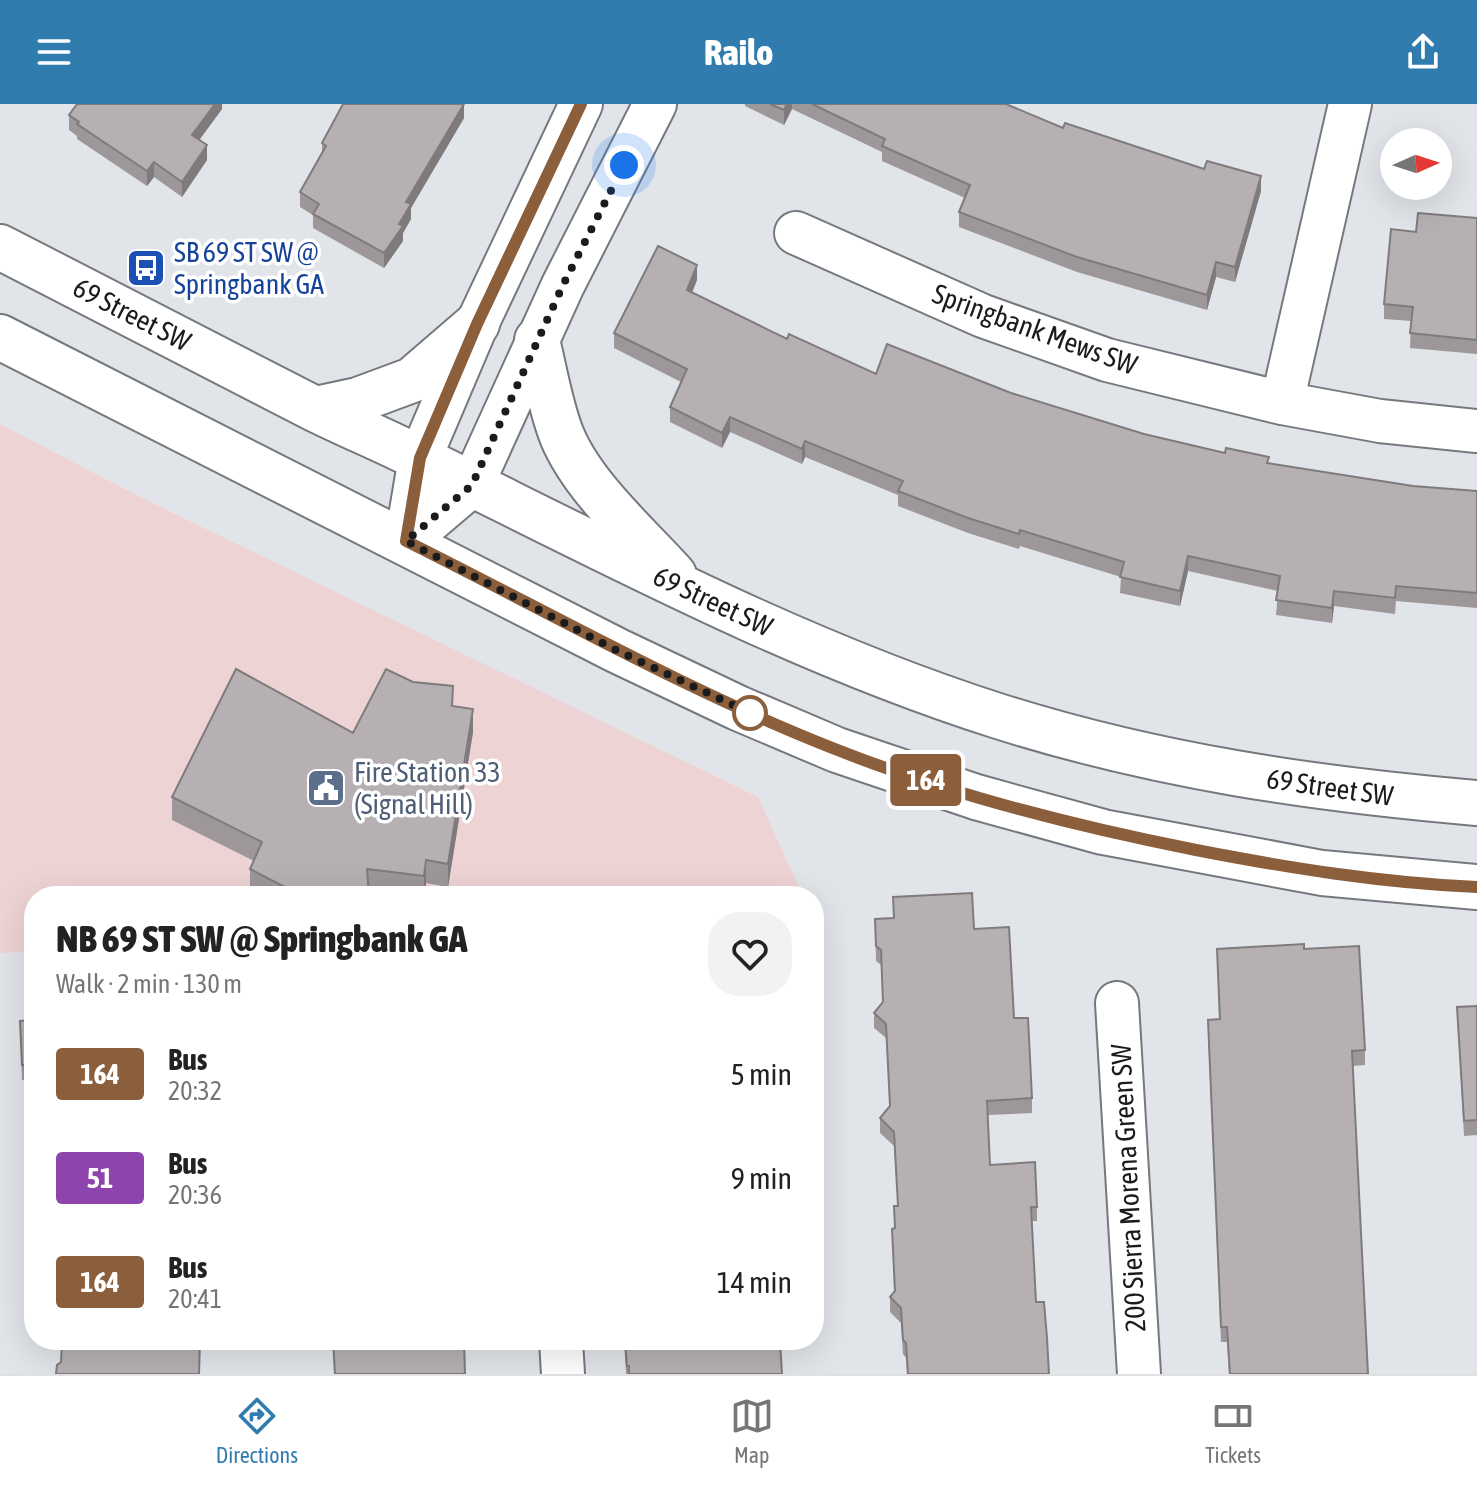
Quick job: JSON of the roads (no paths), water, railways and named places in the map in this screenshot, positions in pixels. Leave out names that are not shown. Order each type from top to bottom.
[{"type":"main road","name":"69 Street SW","points":[[0,247],[316,409],[689,592],[827,653],[996,715],[1092,743],[1195,767],[1305,786],[1477,803]]},
{"type":"main road","points":[[316,409],[358,400],[412,380],[477,324]]},
{"type":"main road","points":[[0,337],[618,651],[738,708],[837,750],[976,797],[1103,832],[1322,873],[1477,887]]},
{"type":"main road","points":[[537,340],[562,438],[605,500],[689,592]]},
{"type":"street","points":[[406,541],[420,458],[477,324],[581,104]]},
{"type":"street","points":[[406,541],[472,485],[537,340],[655,104]]},
{"type":"street","points":[[1282,403],[1350,104]]},
{"type":"street","name":"Springbank Mews SW","points":[[796,233],[983,316],[1107,360],[1282,403],[1380,421],[1477,431]]},
{"type":"street","name":"200 Sierra Morena Green SW","points":[[1117,1003],[1139,1374]]},
{"type":"street","points":[[562,1350],[563,1374]]},
{"type":"place","name":"SB 69 ST SW @ Springbank GA","points":[[146,268]]},
{"type":"place","name":"Fire Station 33 (Signal Hill)","points":[[326,788]]}]
